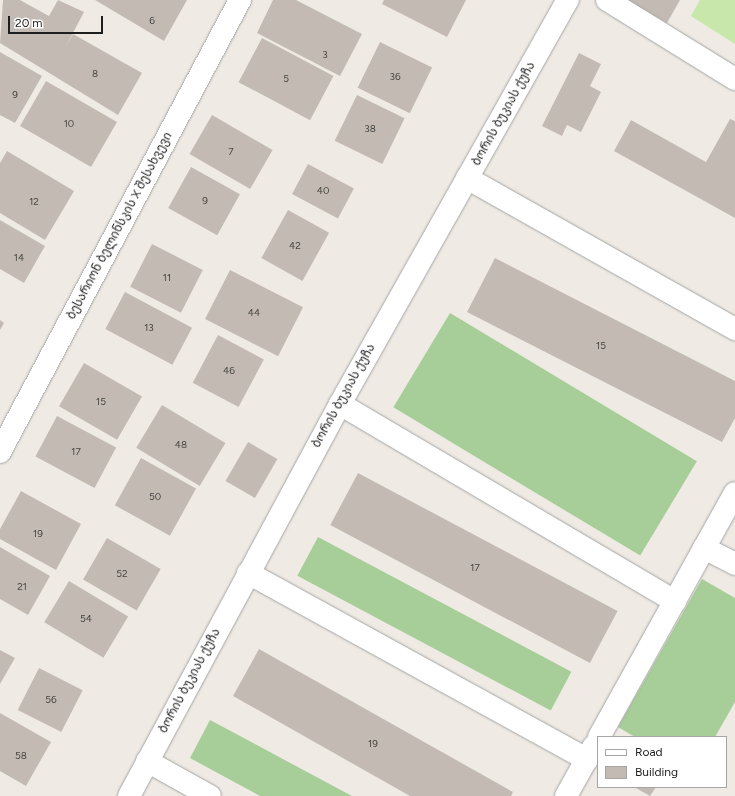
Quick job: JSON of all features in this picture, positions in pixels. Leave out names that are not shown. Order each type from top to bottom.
[{"type":"street","name":"ბესარიონ ბელინსკის X შესახვევი","points":[[0,452],[240,0]]},
{"type":"street","name":"ბორის ბუკიას ქუჩა","points":[[128,796],[340,404],[568,0]]},
{"type":"street","points":[[607,0],[735,79]]},
{"type":"street","points":[[467,178],[735,330]]},
{"type":"street","points":[[340,404],[675,601]]},
{"type":"street","points":[[599,736],[735,493]]},
{"type":"street","points":[[704,548],[735,564]]},
{"type":"street","points":[[248,573],[587,759]]},
{"type":"street","points":[[566,796],[597,740]]},
{"type":"street","points":[[147,761],[210,796]]},
{"type":"green space","points":[[700,0],[735,0],[735,44],[691,16]]},
{"type":"green space","points":[[450,313],[697,461],[640,556],[393,407]]},
{"type":"green space","points":[[318,537],[571,672],[551,711],[297,576]]},
{"type":"green space","points":[[702,579],[735,598],[735,702],[716,736],[633,736],[618,727]]},
{"type":"green space","points":[[210,720],[352,796],[260,796],[190,758]]},
{"type":"building","points":[[3,0],[20,0],[49,16],[58,0],[84,12],[66,46],[73,34],[142,73],[118,115],[0,43]]},
{"type":"building","points":[[95,0],[187,0],[164,41]]},
{"type":"building","points":[[273,0],[296,0],[362,34],[340,76],[257,33]]},
{"type":"building","points":[[384,0],[466,0],[447,37],[382,4]]},
{"type":"building","points":[[627,0],[680,0],[667,23]]},
{"type":"building","points":[[262,38],[334,76],[310,120],[239,82]]},
{"type":"building","points":[[380,42],[432,67],[410,113],[358,88]]},
{"type":"building","points":[[0,52],[42,76],[15,123],[0,115]]},
{"type":"building","points":[[579,53],[601,64],[590,86],[601,92],[581,132],[567,125],[562,136],[542,126]]},
{"type":"building","points":[[46,81],[117,122],[91,167],[20,126]]},
{"type":"building","points":[[357,95],[405,118],[382,164],[335,141]]},
{"type":"building","points":[[212,115],[273,150],[250,189],[190,154]]},
{"type":"building","points":[[730,119],[735,121],[735,218],[614,151],[631,120],[706,162]]},
{"type":"building","points":[[7,151],[74,191],[45,240],[0,213],[0,163]]},
{"type":"building","points":[[308,164],[354,188],[338,218],[292,194]]},
{"type":"building","points":[[191,167],[240,194],[217,235],[168,208]]},
{"type":"building","points":[[288,210],[329,233],[302,281],[261,258]]},
{"type":"building","points":[[0,220],[45,246],[24,283],[0,269]]},
{"type":"building","points":[[152,244],[203,270],[181,313],[130,287]]},
{"type":"building","points":[[495,258],[735,381],[735,418],[722,442],[467,312]]},
{"type":"building","points":[[230,270],[303,307],[278,356],[205,319]]},
{"type":"building","points":[[125,292],[192,328],[172,365],[105,329]]},
{"type":"building","points":[[0,320],[4,323],[0,330]]},
{"type":"building","points":[[218,335],[264,359],[239,407],[193,383]]},
{"type":"building","points":[[84,363],[142,396],[117,440],[59,406]]},
{"type":"building","points":[[162,405],[225,443],[200,486],[136,448]]},
{"type":"building","points":[[57,416],[116,447],[95,488],[35,457]]},
{"type":"building","points":[[248,442],[277,459],[255,498],[226,481]]},
{"type":"building","points":[[141,458],[196,489],[170,536],[115,505]]},
{"type":"building","points":[[358,473],[618,611],[590,663],[330,525]]},
{"type":"building","points":[[21,491],[81,524],[56,570],[0,539],[0,529]]},
{"type":"building","points":[[107,538],[161,569],[137,611],[83,580]]},
{"type":"building","points":[[0,547],[50,576],[28,615],[0,599]]},
{"type":"building","points":[[69,581],[128,617],[103,658],[44,622]]},
{"type":"building","points":[[259,649],[513,792],[511,796],[410,796],[233,696]]},
{"type":"building","points":[[0,650],[15,658],[0,684]]},
{"type":"building","points":[[39,668],[83,690],[61,732],[18,710]]},
{"type":"building","points":[[0,713],[51,742],[26,786],[0,771]]},
{"type":"building","points":[[636,788],[655,788],[650,796]]}]
